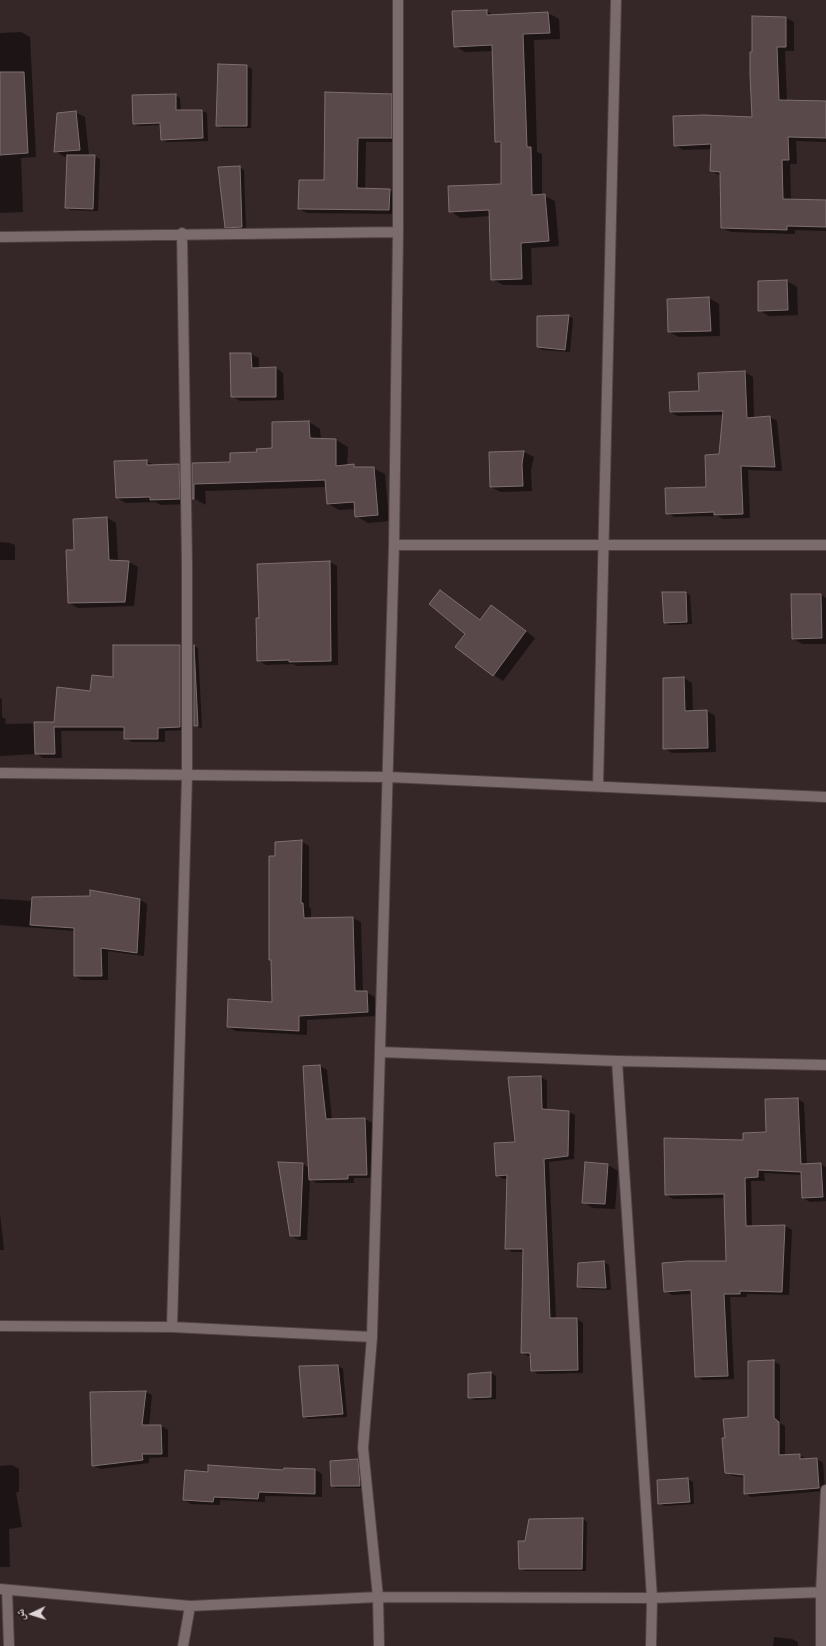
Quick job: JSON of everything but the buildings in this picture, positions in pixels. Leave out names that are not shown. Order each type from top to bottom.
[{"type":"street","points":[[379,1646],[378,1597],[363,1448],[372,1337],[394,545],[398,232],[398,0]]},
{"type":"street","points":[[598,786],[616,0]]},
{"type":"street","points":[[0,237],[398,232]]},
{"type":"street","points":[[172,1327],[187,775],[187,565],[182,234]]},
{"type":"street","points":[[394,545],[826,546]]},
{"type":"street","points":[[0,773],[388,777],[826,797]]},
{"type":"street","points":[[380,1052],[617,1061],[826,1065]]},
{"type":"street","points":[[617,1061],[652,1598],[651,1646]]},
{"type":"street","points":[[0,1326],[172,1327],[372,1337]]},
{"type":"street","points":[[821,1646],[826,1490]]},
{"type":"street","points":[[9,1646],[3,1590],[190,1606],[378,1597],[652,1598],[823,1592]]},
{"type":"street","points":[[183,1646],[190,1606]]}]
